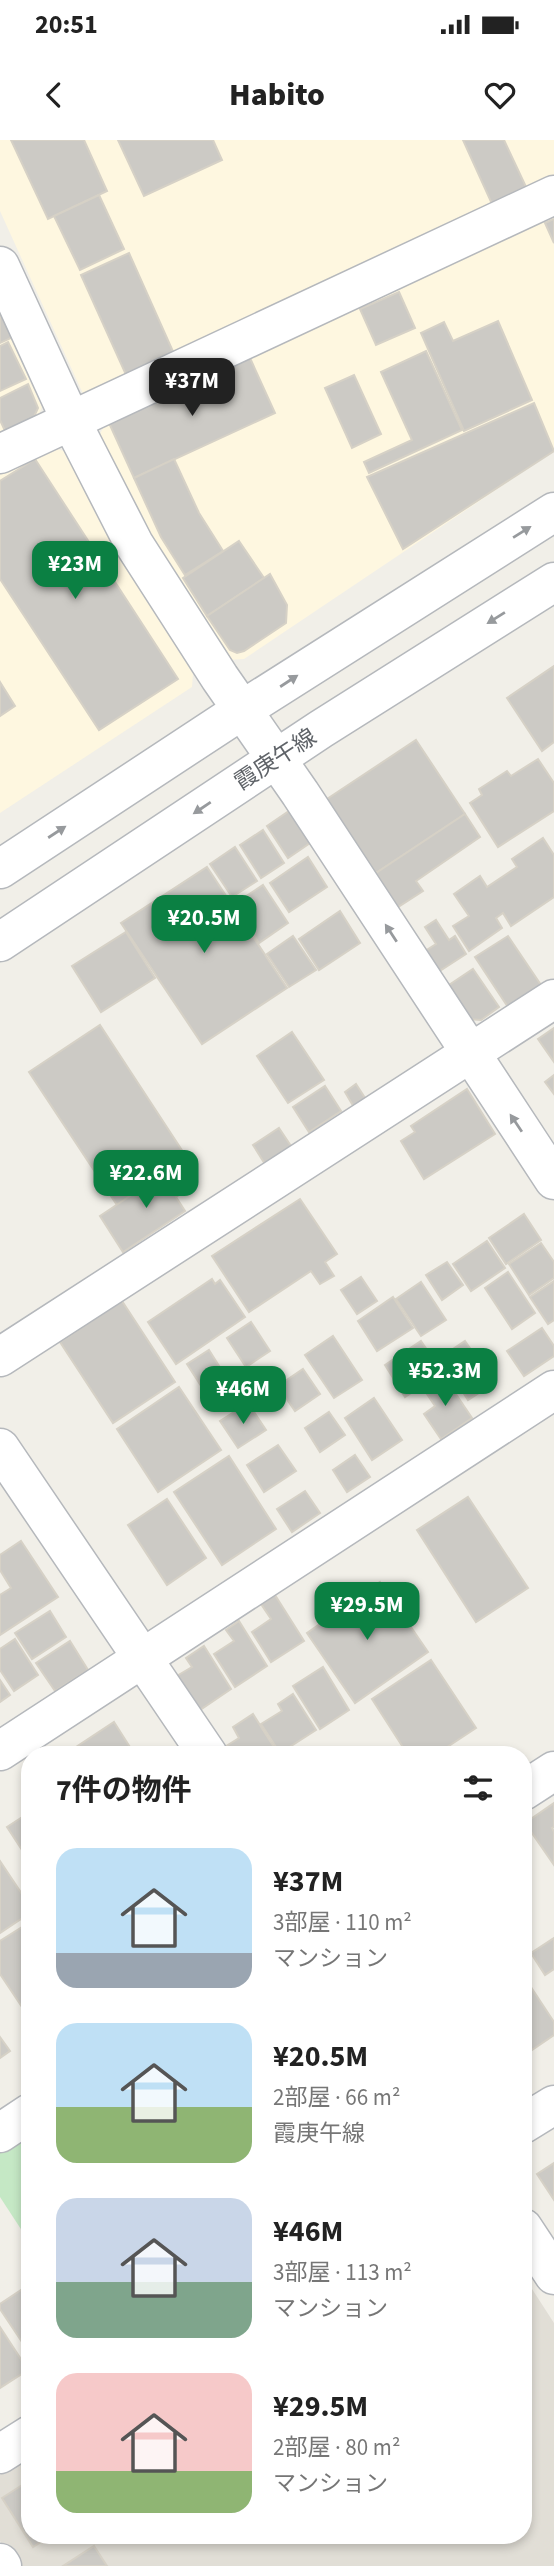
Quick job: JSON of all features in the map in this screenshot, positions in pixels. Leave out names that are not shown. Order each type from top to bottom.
[{"type":"street","points":[[0,454],[554,195]]},
{"type":"street","points":[[0,267],[71,421],[134,544],[554,1180]]},
{"type":"street","points":[[0,869],[242,710],[554,512]]},
{"type":"street","name":"霞庚午線","points":[[0,942],[276,759],[554,582]]},
{"type":"street","points":[[0,1357],[554,999]]},
{"type":"street","points":[[0,1751],[554,1390]]},
{"type":"street","points":[[0,1448],[202,1746]]},
{"type":"street","points":[[532,1785],[554,1771]]},
{"type":"street","points":[[532,2118],[554,2105]]},
{"type":"street","points":[[0,2133],[21,2119]]},
{"type":"street","points":[[532,2242],[554,2275]]},
{"type":"street","points":[[0,2454],[21,2441]]},
{"type":"shaded area","points":[[0,140],[554,140],[554,186],[84,396],[0,211]]},
{"type":"shaded area","points":[[554,213],[554,451],[244,659],[229,660],[145,541],[96,442],[106,422]]},
{"type":"shaded area","points":[[0,315],[42,407],[35,424],[0,440]]},
{"type":"shaded area","points":[[49,447],[64,451],[115,546],[193,674],[192,687],[0,813],[0,469]]},
{"type":"shaded area","points":[[532,2289],[554,2323],[554,2566],[16,2566],[0,2541],[0,2475],[21,2462],[21,2544],[532,2544]]},
{"type":"green space","points":[[21,2133],[21,2229],[0,2197],[0,2147]]},
{"type":"building","points":[[11,140],[84,140],[107,191],[48,219]]},
{"type":"building","points":[[118,140],[213,140],[222,160],[144,196]]},
{"type":"building","points":[[463,140],[504,140],[527,189],[492,204]]},
{"type":"building","points":[[99,195],[124,249],[80,270],[54,216]]},
{"type":"building","points":[[554,219],[554,243],[545,223]]},
{"type":"building","points":[[129,253],[175,356],[127,377],[81,275]]},
{"type":"building","points":[[399,292],[415,328],[376,345],[360,309]]},
{"type":"building","points":[[2,313],[13,337],[0,343],[0,314]]},
{"type":"building","points":[[498,321],[532,400],[464,431],[421,333],[444,322],[453,341]]},
{"type":"building","points":[[8,342],[26,379],[0,391],[0,346]]},
{"type":"building","points":[[426,351],[462,430],[369,473],[364,462],[412,440],[381,372]]},
{"type":"building","points":[[250,358],[275,413],[134,478],[109,423]]},
{"type":"building","points":[[354,375],[381,434],[352,448],[325,388]]},
{"type":"building","points":[[28,384],[38,408],[32,421],[6,433],[0,420],[0,398]]},
{"type":"building","points":[[534,403],[554,451],[403,549],[367,477]]},
{"type":"building","points":[[35,459],[178,679],[99,730],[0,579],[0,481]]},
{"type":"building","points":[[174,459],[199,513],[223,551],[185,575],[161,537],[134,478]]},
{"type":"building","points":[[239,541],[264,578],[207,616],[183,578]]},
{"type":"building","points":[[270,574],[287,605],[286,623],[244,651],[237,653],[230,650],[207,616]]},
{"type":"building","points":[[554,666],[554,742],[542,751],[507,698]]},
{"type":"building","points":[[0,682],[15,706],[0,716]]},
{"type":"building","points":[[416,740],[465,814],[376,873],[327,799]]},
{"type":"building","points":[[538,759],[554,783],[554,811],[498,847],[470,803],[482,795],[479,789],[507,771],[511,776]]},
{"type":"building","points":[[292,809],[313,841],[288,858],[267,826]]},
{"type":"building","points":[[465,814],[480,837],[416,881],[423,891],[398,907],[376,873]]},
{"type":"building","points":[[263,830],[284,863],[261,878],[240,845]]},
{"type":"building","points":[[543,838],[554,855],[554,897],[511,926],[503,913],[496,918],[502,928],[469,951],[453,926],[469,916],[454,894],[480,876],[487,887],[517,867],[512,859]]},
{"type":"building","points":[[235,847],[257,881],[232,897],[210,864]]},
{"type":"building","points":[[308,857],[327,887],[289,912],[270,883]]},
{"type":"building","points":[[207,867],[287,988],[202,1044],[121,923]]},
{"type":"building","points":[[263,885],[288,923],[259,943],[234,904]]},
{"type":"building","points":[[340,911],[360,943],[319,970],[299,939]]},
{"type":"building","points":[[436,920],[449,940],[455,936],[466,954],[438,972],[425,951],[436,944],[425,927]]},
{"type":"building","points":[[126,932],[155,978],[101,1012],[72,966]]},
{"type":"building","points":[[293,936],[316,970],[289,987],[267,954]]},
{"type":"building","points":[[508,936],[541,985],[508,1007],[475,957]]},
{"type":"building","points":[[473,969],[499,1007],[481,1020],[467,1019],[446,987]]},
{"type":"building","points":[[100,1025],[187,1158],[117,1205],[29,1072]]},
{"type":"building","points":[[554,1028],[554,1062],[538,1039]]},
{"type":"building","points":[[292,1032],[324,1080],[288,1103],[257,1056]]},
{"type":"building","points":[[554,1075],[554,1094],[545,1082]]},
{"type":"building","points":[[356,1084],[367,1101],[355,1109],[345,1092]]},
{"type":"building","points":[[325,1086],[341,1111],[309,1132],[293,1107]]},
{"type":"building","points":[[467,1089],[495,1134],[424,1179],[401,1141],[415,1132],[411,1126]]},
{"type":"building","points":[[279,1128],[291,1146],[265,1164],[253,1145]]},
{"type":"building","points":[[175,1166],[189,1188],[176,1197],[185,1211],[123,1252],[100,1216]]},
{"type":"building","points":[[300,1199],[337,1254],[325,1262],[334,1276],[320,1284],[311,1271],[249,1312],[212,1256]]},
{"type":"building","points":[[524,1214],[541,1240],[506,1264],[489,1238]]},
{"type":"building","points":[[487,1241],[505,1268],[471,1291],[453,1264]]},
{"type":"building","points":[[541,1243],[554,1262],[554,1278],[529,1295],[509,1264]]},
{"type":"building","points":[[447,1262],[463,1285],[442,1300],[426,1275]]},
{"type":"building","points":[[508,1272],[535,1313],[512,1329],[485,1288]]},
{"type":"building","points":[[361,1277],[377,1301],[357,1314],[341,1290]]},
{"type":"building","points":[[212,1279],[215,1284],[220,1280],[245,1317],[176,1364],[148,1322]]},
{"type":"building","points":[[554,1281],[554,1320],[548,1324],[530,1297]]},
{"type":"building","points":[[421,1282],[446,1320],[421,1336],[396,1299]]},
{"type":"building","points":[[393,1297],[413,1328],[377,1351],[358,1321]]},
{"type":"building","points":[[122,1301],[175,1382],[113,1423],[60,1342]]},
{"type":"building","points":[[251,1322],[270,1351],[246,1367],[227,1338]]},
{"type":"building","points":[[542,1328],[554,1346],[554,1356],[524,1376],[507,1351]]},
{"type":"building","points":[[333,1336],[362,1380],[334,1398],[305,1355]]},
{"type":"building","points":[[421,1341],[442,1372],[405,1397],[385,1365]]},
{"type":"building","points":[[465,1341],[494,1383],[468,1400],[441,1357]]},
{"type":"building","points":[[209,1350],[226,1377],[205,1392],[187,1364]]},
{"type":"building","points":[[303,1369],[320,1394],[295,1411],[278,1386]]},
{"type":"building","points":[[443,1375],[472,1418],[441,1439],[424,1414],[435,1406],[423,1388]]},
{"type":"building","points":[[179,1387],[221,1450],[158,1492],[117,1429]]},
{"type":"building","points":[[374,1398],[402,1440],[372,1460],[345,1418]]},
{"type":"building","points":[[248,1403],[266,1430],[238,1448],[220,1421]]},
{"type":"building","points":[[329,1412],[345,1435],[320,1452],[305,1428]]},
{"type":"building","points":[[278,1445],[296,1471],[264,1492],[247,1465]]},
{"type":"building","points":[[355,1455],[370,1477],[347,1492],[333,1470]]},
{"type":"building","points":[[229,1456],[276,1529],[222,1565],[174,1492]]},
{"type":"building","points":[[305,1491],[320,1513],[292,1532],[277,1509]]},
{"type":"building","points":[[468,1497],[528,1588],[476,1622],[417,1530]]},
{"type":"building","points":[[167,1499],[206,1558],[167,1585],[128,1525]]},
{"type":"building","points":[[21,1541],[58,1597],[0,1635],[0,1595],[11,1588],[0,1570],[0,1555]]},
{"type":"building","points":[[380,1582],[428,1652],[355,1703],[307,1633]]},
{"type":"building","points":[[275,1595],[304,1641],[271,1662],[252,1632],[271,1619],[261,1604]]},
{"type":"building","points":[[50,1611],[66,1637],[32,1659],[15,1633]]},
{"type":"building","points":[[239,1621],[267,1666],[235,1687],[214,1654],[234,1641],[226,1630]]},
{"type":"building","points":[[15,1639],[38,1675],[14,1691],[0,1670],[0,1649]]},
{"type":"building","points":[[70,1641],[88,1670],[55,1691],[36,1663]]},
{"type":"building","points":[[204,1646],[231,1689],[197,1712],[175,1677],[192,1667],[186,1658]]},
{"type":"building","points":[[431,1660],[476,1728],[449,1746],[402,1746],[372,1699]]},
{"type":"building","points":[[323,1667],[349,1710],[320,1729],[293,1686]]},
{"type":"building","points":[[0,1680],[10,1695],[0,1702]]},
{"type":"building","points":[[293,1694],[316,1730],[291,1746],[275,1746],[261,1724],[282,1711],[278,1704]]},
{"type":"building","points":[[253,1714],[273,1746],[226,1746],[239,1738],[233,1727]]},
{"type":"building","points":[[114,1722],[129,1746],[78,1746]]},
{"type":"building","points":[[554,1803],[554,1865],[532,1833],[532,1818]]},
{"type":"building","points":[[21,1818],[21,1848],[7,1827]]},
{"type":"building","points":[[0,1861],[21,1892],[21,1919],[0,1933]]},
{"type":"building","points":[[21,1928],[21,2006],[0,1974],[0,1941]]},
{"type":"building","points":[[554,1938],[554,1969],[545,1975],[532,1952]]},
{"type":"building","points":[[532,1989],[554,2022],[554,2035],[532,2050]]},
{"type":"building","points":[[0,2037],[10,2051],[0,2058]]},
{"type":"building","points":[[554,2163],[554,2200],[537,2174]]},
{"type":"building","points":[[21,2290],[21,2340],[0,2309],[0,2304]]},
{"type":"building","points":[[0,2327],[21,2359],[21,2374],[0,2388]]},
{"type":"building","points":[[21,2486],[21,2528],[2,2498]]},
{"type":"building","points":[[94,2546],[107,2566],[63,2566]]}]
